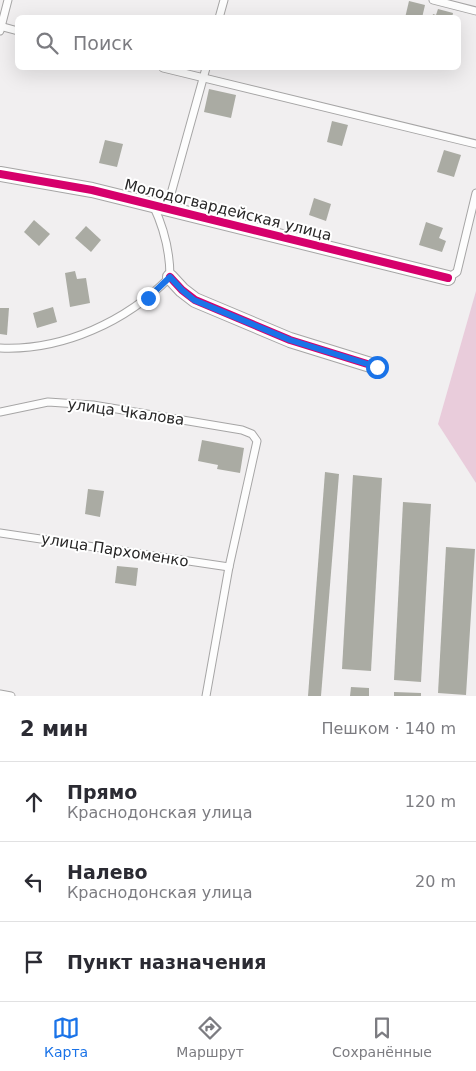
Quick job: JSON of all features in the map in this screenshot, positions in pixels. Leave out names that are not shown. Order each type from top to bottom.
[{"type":"street","name":"Молодогвардейская улица","points":[[0,174],[92,190],[448,278]]},
{"type":"street","points":[[170,277],[194,300],[290,340],[377,367]]},
{"type":"lane","points":[[8,0],[0,28],[15,30]]},
{"type":"lane","points":[[220,15],[224,0]]},
{"type":"lane","points":[[433,0],[476,11]]},
{"type":"lane","points":[[171,70],[476,144]]},
{"type":"lane","points":[[0,348],[42,345],[74,338],[112,322],[137,306],[170,277],[170,260],[160,207],[206,70]]},
{"type":"lane","points":[[448,278],[457,272],[476,193]]},
{"type":"lane","name":"улица Чкалова","points":[[0,412],[48,402],[93,405],[242,430],[252,434],[257,442],[229,567]]},
{"type":"lane","name":"улица Пархоменко","points":[[0,533],[229,567]]},
{"type":"lane","points":[[206,696],[229,567]]},
{"type":"lane","points":[[0,694],[11,696]]},
{"type":"shaded area","points":[[476,291],[476,483],[438,424]]},
{"type":"building","points":[[409,1],[425,5],[423,15],[406,15]]},
{"type":"building","points":[[438,9],[453,13],[453,15],[436,15]]},
{"type":"building","points":[[209,89],[236,95],[231,118],[204,112]]},
{"type":"building","points":[[332,121],[348,125],[342,146],[327,142]]},
{"type":"building","points":[[105,140],[123,144],[117,167],[99,163]]},
{"type":"building","points":[[444,150],[461,155],[454,177],[437,172]]},
{"type":"building","points":[[314,198],[331,204],[326,221],[309,215]]},
{"type":"building","points":[[34,220],[50,234],[39,246],[24,232]]},
{"type":"building","points":[[426,222],[443,228],[439,238],[446,241],[442,252],[419,245]]},
{"type":"building","points":[[86,226],[101,240],[91,252],[75,238]]},
{"type":"building","points":[[75,271],[77,279],[86,278],[90,303],[70,307],[65,273]]},
{"type":"building","points":[[53,307],[57,322],[37,328],[33,313]]},
{"type":"building","points":[[0,308],[9,308],[7,335],[0,334]]},
{"type":"building","points":[[202,440],[244,448],[240,473],[217,469],[218,465],[198,461]]},
{"type":"building","points":[[325,472],[339,474],[321,696],[308,696]]},
{"type":"building","points":[[353,475],[382,478],[371,671],[342,669]]},
{"type":"building","points":[[88,489],[104,491],[100,517],[85,514]]},
{"type":"building","points":[[403,502],[431,504],[421,682],[394,680]]},
{"type":"building","points":[[446,547],[475,549],[466,695],[438,693]]},
{"type":"building","points":[[117,566],[138,568],[136,586],[115,583]]},
{"type":"building","points":[[351,687],[369,688],[369,696],[350,696]]},
{"type":"building","points":[[394,692],[421,693],[421,696],[394,696]]},
{"type":"cycle path","points":[[0,174],[92,190],[448,278]]},
{"type":"cycle path","points":[[170,277],[195,300],[290,340],[377,367]]},
{"type":"route","points":[[148,298],[170,277],[194,300],[290,340],[377,367]]}]
